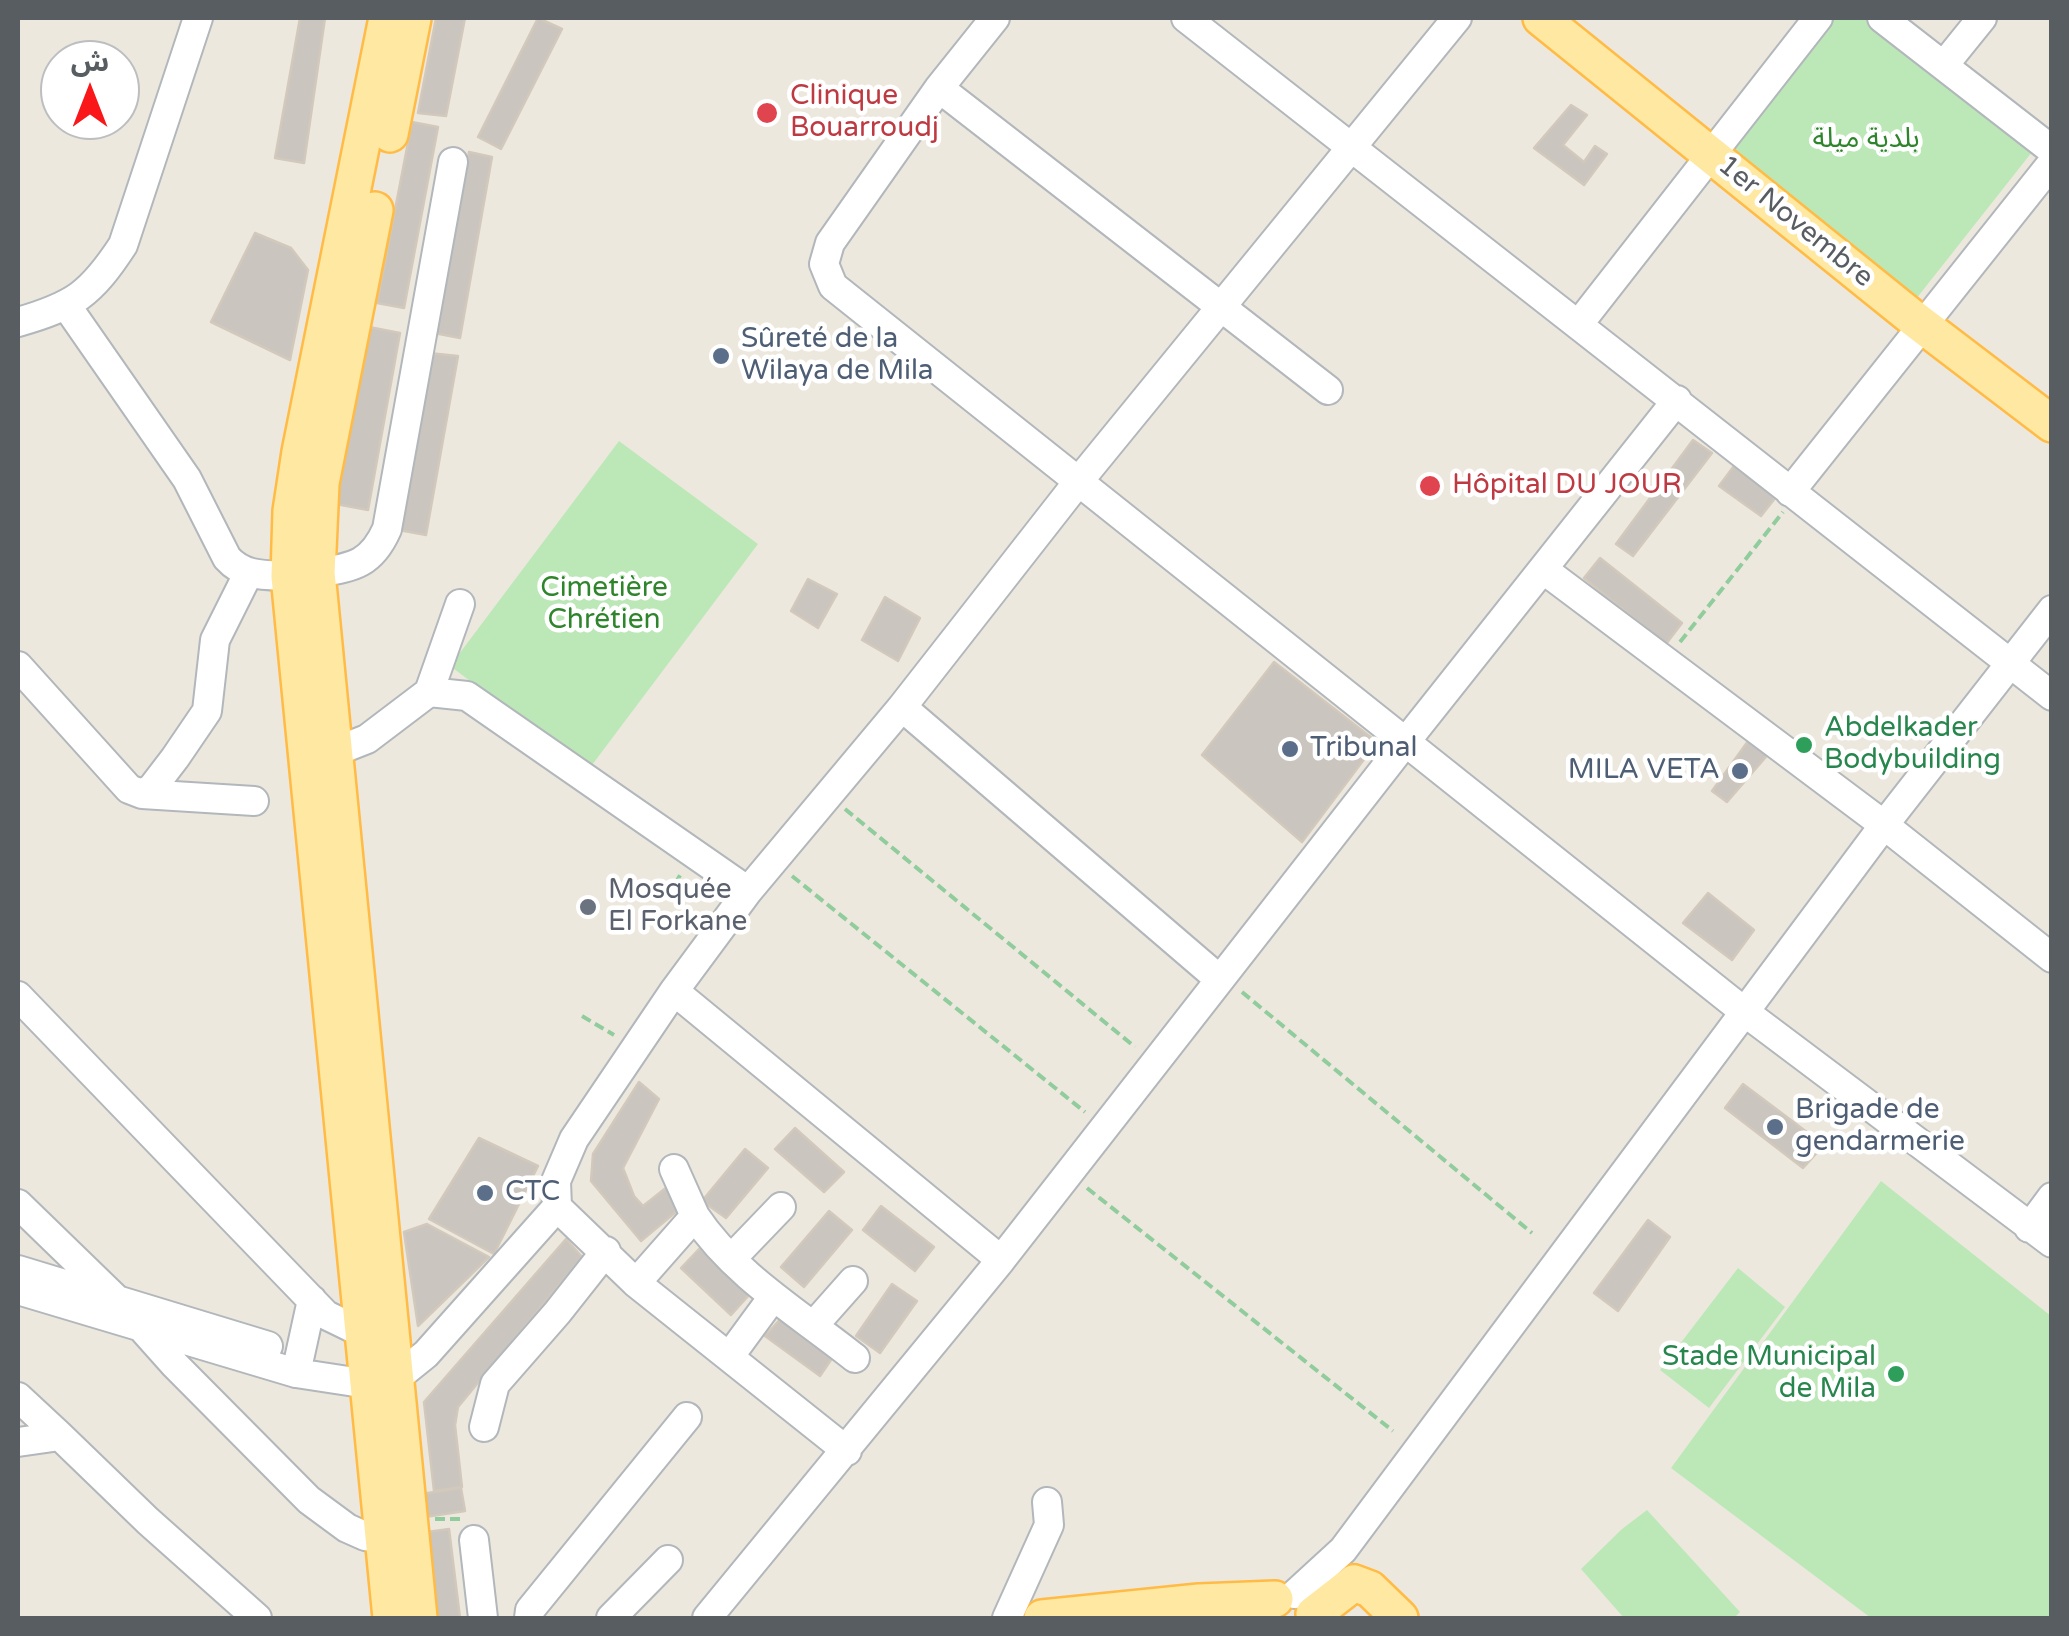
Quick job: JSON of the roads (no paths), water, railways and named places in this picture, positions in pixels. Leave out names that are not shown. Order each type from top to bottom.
[{"type":"main road","points":[[387,18],[291,511],[334,752],[385,1361],[383,1538],[391,1618]]},
{"type":"main road","points":[[413,18],[303,575],[385,1361],[419,1618]]},
{"type":"main road","name":"1er Novembre","points":[[1541,18],[2052,424]]},
{"type":"main road","points":[[1042,1618],[1200,1602],[1293,1609],[1349,1567],[1400,1618]]},
{"type":"main road","points":[[1170,1607],[1245,1618]]},
{"type":"street","points":[[18,322],[76,301],[102,277],[123,245],[198,18]]},
{"type":"street","points":[[995,18],[938,88],[830,244],[825,253],[825,271],[833,286],[1746,1013],[2040,1235],[2052,1197]]},
{"type":"street","points":[[1186,18],[2052,696]]},
{"type":"street","points":[[847,1451],[636,1283],[557,1206],[556,1182],[563,1158],[674,991],[748,891],[902,707],[1078,482],[1457,18]]},
{"type":"street","points":[[1578,325],[1818,18]]},
{"type":"street","points":[[1882,18],[2052,150]]},
{"type":"street","points":[[1944,65],[1982,18]]},
{"type":"street","points":[[938,88],[1328,390]]},
{"type":"street","points":[[66,305],[187,479],[227,558],[237,569],[248,574],[303,575],[353,567],[377,551],[387,529],[453,162]]},
{"type":"street","points":[[1793,494],[2052,163]]},
{"type":"street","points":[[707,1618],[847,1451],[1068,1174],[1229,984],[1407,740],[1677,400]]},
{"type":"street","points":[[1544,570],[1884,825],[2052,958]]},
{"type":"street","points":[[142,794],[152,788],[207,711],[215,640],[248,574]]},
{"type":"street","points":[[334,752],[367,739],[429,692],[460,604]]},
{"type":"street","points":[[1349,1567],[1884,825],[2052,610]]},
{"type":"street","points":[[18,666],[129,788],[142,794],[254,801]]},
{"type":"street","points":[[429,692],[468,696],[748,891]]},
{"type":"street","points":[[902,707],[1229,984]]},
{"type":"street","points":[[674,991],[1001,1260]]},
{"type":"street","points":[[18,996],[312,1300],[385,1361]]},
{"type":"street","points":[[674,1169],[695,1216],[710,1238],[773,1297],[855,1358]]},
{"type":"street","points":[[18,1204],[117,1300],[309,1500],[348,1528],[383,1538]]},
{"type":"street","points":[[18,1290],[144,1330],[298,1364],[385,1361],[557,1206]]},
{"type":"street","points":[[732,1258],[781,1207]]},
{"type":"street","points":[[636,1283],[695,1216]]},
{"type":"street","points":[[484,1427],[495,1384],[606,1251]]},
{"type":"street","points":[[18,1270],[117,1300],[298,1364]]},
{"type":"street","points":[[814,1325],[852,1281]]},
{"type":"street","points":[[730,1357],[773,1297]]},
{"type":"street","points":[[298,1364],[312,1300]]},
{"type":"street","points":[[18,1396],[148,1521],[257,1618]]},
{"type":"street","points":[[529,1618],[530,1610],[687,1417]]},
{"type":"street","points":[[18,1442],[60,1436]]},
{"type":"street","points":[[1007,1618],[1049,1525],[1047,1502]]},
{"type":"street","points":[[470,1530],[483,1618]]},
{"type":"street","points":[[611,1618],[668,1560]]},
{"type":"place","name":"Clinique Bouarroudj","points":[[767,113]]},
{"type":"place","name":"Sûreté de la Wilaya de Mila","points":[[721,356]]},
{"type":"place","name":"Hôpital DU JOUR","points":[[1430,486]]},
{"type":"place","name":"Abdelkader Bodybuilding","points":[[1804,745]]},
{"type":"place","name":"Tribunal","points":[[1290,749]]},
{"type":"place","name":"MILA VETA","points":[[1740,771]]},
{"type":"place","name":"Mosquée El Forkane","points":[[588,907]]},
{"type":"place","name":"Brigade de gendarmerie","points":[[1775,1127]]},
{"type":"place","name":"CTC","points":[[485,1193]]},
{"type":"place","name":"Stade Municipal de Mila","points":[[1896,1374]]},
{"type":"park label","name":"بلدية ميلة","points":[[1866,140]]},
{"type":"park label","name":"Cimetière Chrétien","points":[[604,605]]}]
